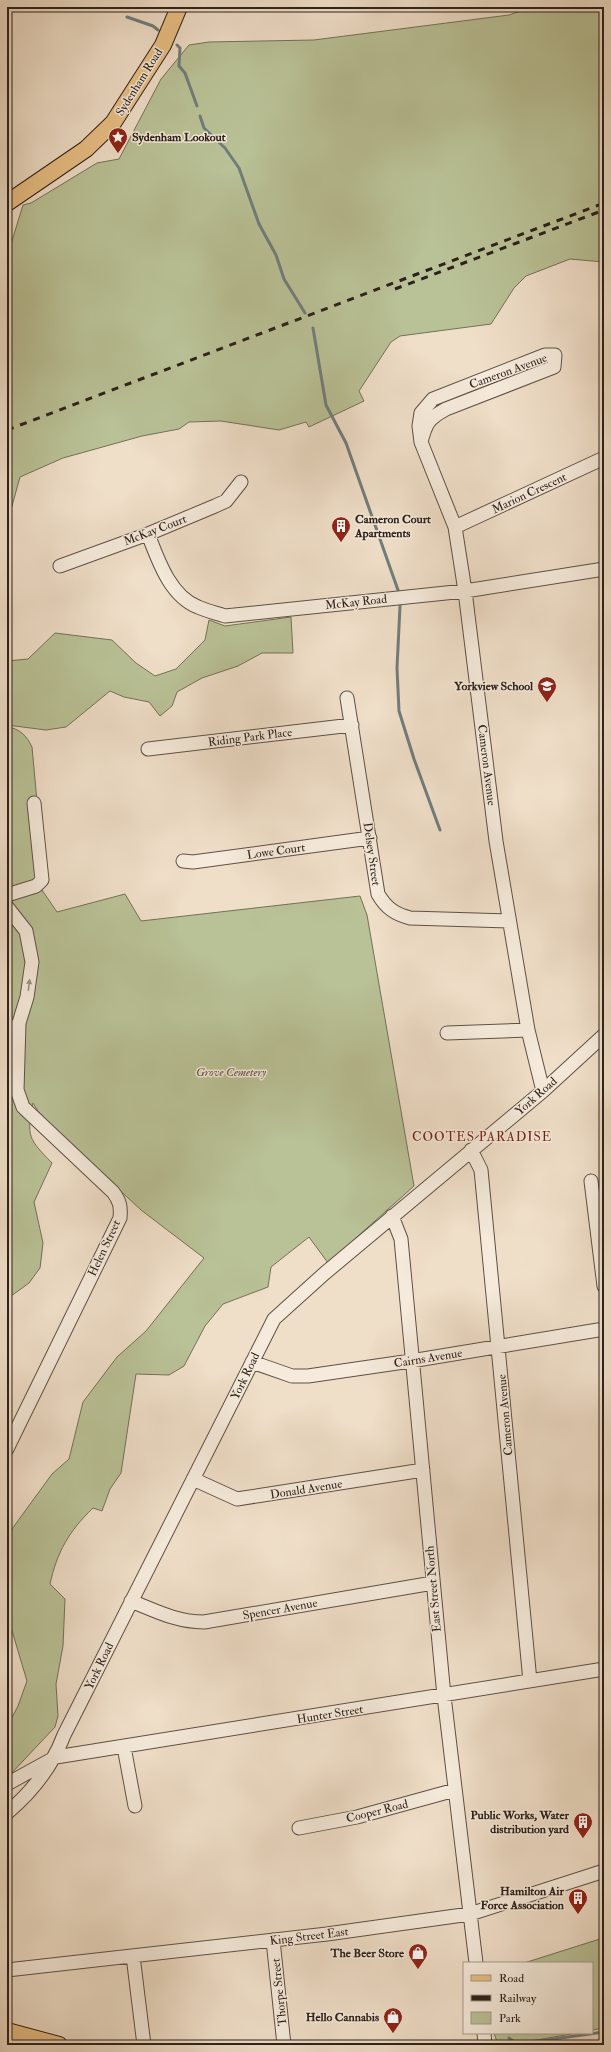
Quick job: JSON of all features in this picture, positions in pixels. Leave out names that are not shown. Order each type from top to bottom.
[{"type":"main road","name":"Sydenham Road","points":[[7,203],[86,149],[113,123],[163,45],[179,7]]},
{"type":"main road","points":[[7,2032],[59,2045]]},
{"type":"street","name":"Cameron Avenue","points":[[421,442],[429,419],[435,415],[446,409],[554,367],[555,355],[545,355],[433,399],[422,413],[419,426],[421,442],[455,527],[465,591],[496,841],[528,1030],[543,1091]]},
{"type":"street","name":"Marion Crescent","points":[[455,527],[604,458]]},
{"type":"street","name":"McKay Court","points":[[60,566],[148,534],[226,501],[241,482]]},
{"type":"street","name":"McKay Road","points":[[148,534],[161,567],[176,590],[197,607],[225,616],[465,591],[604,569]]},
{"type":"street","name":"Delsey Street","points":[[347,698],[378,894],[385,906],[399,915],[410,918],[509,921]]},
{"type":"street","name":"Riding Park Place","points":[[148,749],[352,725]]},
{"type":"street","points":[[7,895],[36,886],[42,880],[34,802]]},
{"type":"street","name":"Lowe Court","points":[[183,861],[193,862],[370,838]]},
{"type":"street","points":[[7,907],[26,931],[31,949],[32,962],[27,997],[19,1023],[7,1034]]},
{"type":"street","name":"Helen Street","points":[[7,1449],[120,1218],[119,1200],[113,1192],[25,1111],[17,1090],[19,1023]]},
{"type":"street","points":[[447,1032],[528,1030]]},
{"type":"street","name":"York Road","points":[[7,1813],[38,1783],[56,1757],[64,1735],[194,1479],[267,1330],[282,1310],[392,1216],[543,1091],[604,1035]]},
{"type":"street","name":"Cameron Avenue","points":[[471,1150],[481,1170],[530,1681]]},
{"type":"street","points":[[591,1181],[604,1286]]},
{"type":"street","name":"East Street North","points":[[392,1216],[401,1239],[411,1361],[423,1470],[444,1696],[476,1962]]},
{"type":"street","name":"Cairns Avenue","points":[[252,1362],[292,1376],[308,1376],[411,1361],[604,1329]]},
{"type":"street","name":"Donald Avenue","points":[[194,1479],[237,1499],[423,1470]]},
{"type":"street","name":"Spencer Avenue","points":[[131,1601],[176,1620],[204,1622],[433,1583]]},
{"type":"street","name":"Hunter Street","points":[[56,1757],[444,1696],[604,1669]]},
{"type":"street","points":[[124,1747],[135,1806]]},
{"type":"street","points":[[7,1784],[56,1757]]},
{"type":"street","name":"Cooper Road","points":[[299,1828],[357,1817],[455,1790]]},
{"type":"street","name":"King Street East","points":[[7,1970],[273,1940],[470,1914],[604,1871]]},
{"type":"street","name":"Thorpe Street","points":[[273,1940],[284,2045]]},
{"type":"street","points":[[133,1956],[144,2045]]},
{"type":"street","points":[[484,2034],[485,2045]]},
{"type":"green space","points":[[532,7],[604,7],[604,262],[570,259],[526,276],[514,288],[491,324],[400,336],[391,342],[359,391],[364,401],[309,427],[306,422],[279,430],[221,421],[189,422],[179,429],[142,436],[63,458],[20,477],[7,524],[7,257],[23,205],[31,203],[97,163],[119,159],[161,79],[189,45],[209,42],[314,40],[509,15]]},
{"type":"green space","points":[[291,617],[293,653],[262,653],[238,666],[202,678],[177,692],[172,706],[160,716],[149,702],[124,697],[110,691],[66,727],[46,730],[7,725],[7,661],[28,659],[55,633],[112,640],[136,663],[155,676],[176,669],[205,640],[209,620],[225,626]]},
{"type":"green space","name":"Grove Cemetery","points":[[7,727],[22,733],[28,739],[32,747],[44,877],[36,891],[42,890],[57,912],[125,894],[141,921],[360,896],[367,915],[414,1186],[328,1263],[309,1237],[271,1267],[268,1287],[223,1304],[205,1326],[184,1366],[169,1375],[136,1374],[121,1473],[110,1489],[102,1511],[93,1508],[77,1525],[65,1543],[56,1562],[50,1584],[65,1599],[63,1646],[56,1684],[58,1716],[55,1727],[7,1778],[7,1727],[18,1706],[27,1681],[7,1614],[7,1555],[12,1529],[52,1474],[69,1459],[83,1402],[117,1357],[146,1331],[204,1258],[141,1210],[42,1118],[33,1103],[30,1123],[31,1137],[38,1148],[52,1163],[34,1202],[43,1243],[40,1268],[29,1283],[7,1299]]},
{"type":"green space","points":[[603,1938],[604,2028],[593,2030],[593,1962],[527,1962]]},
{"type":"green space","points":[[494,2034],[571,2034],[508,2045],[498,2045]]},
{"type":"waterway","points":[[127,17],[153,26],[158,30]]},
{"type":"waterway","points":[[177,45],[180,48],[179,66],[185,73],[197,106]]},
{"type":"waterway","points":[[200,116],[204,128],[225,148],[239,168],[259,224],[276,255],[284,279],[305,313]]},
{"type":"waterway","points":[[313,328],[326,405],[346,443],[398,590]]},
{"type":"waterway","points":[[400,606],[397,668],[399,711],[414,759],[440,830]]},
{"type":"waterway","points":[[593,2034],[604,2032]]},
{"type":"waterway","points":[[509,2038],[517,2044],[590,2034]]},
{"type":"railway","points":[[7,430],[604,203]]},
{"type":"railway","points":[[395,289],[604,210]]},
{"type":"place","name":"Sydenham Lookout","points":[[118,154]]},
{"type":"place","name":"Cameron Court Apartments","points":[[341,543]]},
{"type":"place","name":"Yorkview School","points":[[547,703]]},
{"type":"place","name":"Public Works, Water distribution yard","points":[[583,1839]]},
{"type":"place","name":"Hamilton Air Force Association","points":[[578,1915]]},
{"type":"place","name":"The Beer Store","points":[[418,1970]]},
{"type":"place","name":"Hello Cannabis","points":[[393,2034]]},
{"type":"district","name":"COOTES PARADISE","points":[[482,1136]]}]
